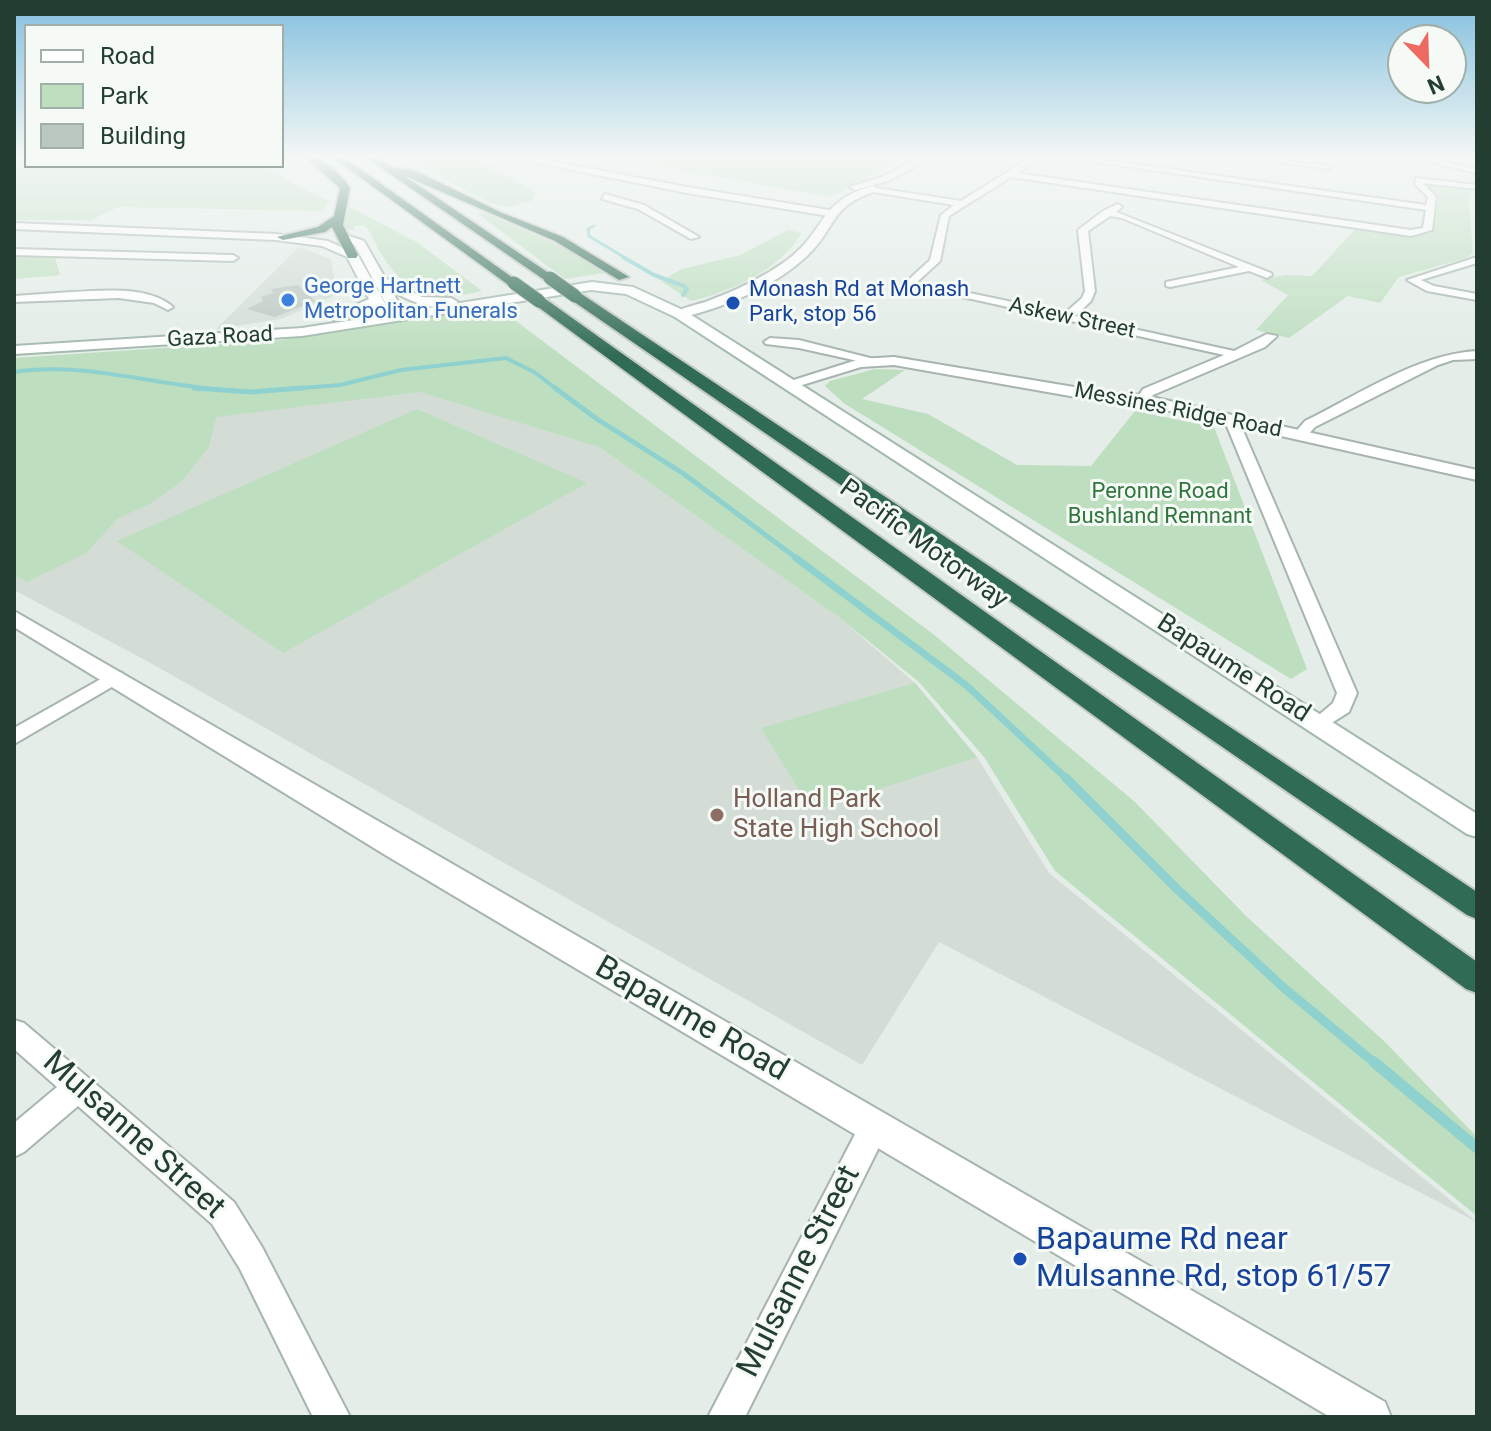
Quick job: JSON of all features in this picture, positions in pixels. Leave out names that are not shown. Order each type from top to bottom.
[{"type":"highway","points":[[279,237],[321,230],[331,223]]},
{"type":"highway","points":[[339,223],[342,238],[352,255]]},
{"type":"highway","name":"Pacific Motorway","points":[[430,223],[1477,979]]},
{"type":"highway","name":"Pacific Motorway","points":[[468,223],[550,278],[584,291],[1477,907]]},
{"type":"highway","points":[[518,223],[559,239],[623,277]]},
{"type":"street","points":[[669,223],[694,237]]},
{"type":"street","points":[[680,314],[728,299],[797,258],[823,223]]},
{"type":"street","name":"Askew Street","points":[[941,223],[931,267],[909,284],[1235,355]]},
{"type":"street","points":[[1067,317],[1087,299],[1090,291],[1081,234],[1094,223]]},
{"type":"street","points":[[1140,223],[1267,275]]},
{"type":"street","points":[[1343,223],[1411,233],[1427,230],[1427,223]]},
{"type":"street","points":[[14,226],[342,238],[359,243],[379,275],[391,287],[419,301],[451,302]]},
{"type":"street","points":[[279,237],[324,243],[352,255],[389,313]]},
{"type":"street","points":[[14,252],[237,260]]},
{"type":"street","points":[[1477,260],[1412,280],[1431,289],[1477,297]]},
{"type":"street","points":[[1170,284],[1250,268]]},
{"type":"street","points":[[379,275],[389,313]]},
{"type":"street","name":"Gaza Road","points":[[147,342],[584,291],[623,277]]},
{"type":"street","name":"Gaza Road","points":[[14,350],[270,336],[451,302],[623,277]]},
{"type":"street","name":"Bapaume Road","points":[[623,277],[642,286],[665,305],[1477,827]]},
{"type":"street","name":"Bapaume Road","points":[[584,291],[623,288],[665,305]]},
{"type":"street","points":[[14,299],[140,295],[163,301],[168,307]]},
{"type":"street","points":[[1143,400],[1148,392],[1261,344],[1271,336]]},
{"type":"street","name":"Messines Ridge Road","points":[[770,342],[799,344],[876,361],[899,361],[1110,398],[1143,400],[1477,475]]},
{"type":"street","points":[[1300,435],[1310,424],[1434,362],[1452,356],[1477,355]]},
{"type":"street","name":"Messines Ridge Road","points":[[789,384],[876,361]]},
{"type":"street","points":[[1231,419],[1347,693],[1342,707],[1317,725]]},
{"type":"street","name":"Bapaume Road","points":[[14,618],[1354,1413]]},
{"type":"street","points":[[14,737],[115,677]]},
{"type":"street","name":"Mulsanne Street","points":[[14,1032],[231,1223],[332,1417]]},
{"type":"street","points":[[14,1142],[79,1087]]},
{"type":"street","name":"Mulsanne Street","points":[[726,1417],[874,1127]]},
{"type":"shaded area","points":[[299,247],[331,259],[337,295],[281,319],[216,329]]},
{"type":"shaded area","name":"Holland Park State High School","points":[[14,361],[434,389],[599,447],[840,618],[915,683],[977,757],[1049,873],[1477,1222],[939,942],[862,1065],[145,660],[14,590]]},
{"type":"green space","points":[[345,223],[380,223],[418,243],[482,291],[450,296],[411,287],[390,267],[364,225],[354,226],[356,231],[346,228]]},
{"type":"green space","points":[[490,223],[507,223],[562,247],[605,273],[565,279]]},
{"type":"green space","points":[[1434,223],[1471,223],[1473,253],[1466,258],[1399,277],[1380,303],[1348,296],[1289,338],[1256,330],[1288,295],[1261,280],[1285,275],[1312,276],[1356,228],[1409,235],[1432,233]]},
{"type":"green space","points":[[788,230],[802,233],[781,258],[739,285],[691,301],[661,281],[682,269],[740,255]]},
{"type":"green space","points":[[14,255],[55,257],[60,275],[14,279]]},
{"type":"green space","points":[[496,306],[933,634],[1134,801],[1246,916],[1385,1042],[1477,1137],[1477,1216],[1055,871],[984,757],[920,683],[840,618],[599,447],[420,392],[216,417],[209,447],[182,481],[148,505],[118,518],[86,553],[27,582],[14,575],[14,358],[282,340]]},
{"type":"green space","name":"Peronne Road Bushland Remnant","points":[[875,369],[905,370],[862,399],[928,414],[1017,465],[1091,466],[1135,411],[1214,427],[1307,669],[1291,679],[845,404],[825,386],[830,381]]},
{"type":"green space","points":[[417,409],[587,483],[283,653],[117,541]]},
{"type":"green space","points":[[915,683],[977,757],[812,811],[761,728]]},
{"type":"building","name":"George Hartnett Metropolitan Funerals","points":[[298,285],[315,301],[275,317],[247,309],[263,301],[261,297],[273,293],[271,289]]},
{"type":"waterway","points":[[594,226],[588,229],[589,236],[627,259]]},
{"type":"waterway","points":[[623,257],[654,275],[684,286],[687,289],[683,295]]},
{"type":"waterway","points":[[276,390],[340,385],[401,370],[506,358],[534,372],[558,390]]},
{"type":"waterway","points":[[14,372],[66,369],[223,390]]},
{"type":"waterway","points":[[194,388],[251,392],[302,388]]},
{"type":"waterway","points":[[555,388],[597,419],[684,474],[799,560]]},
{"type":"waterway","points":[[796,558],[966,685],[1068,780]]},
{"type":"waterway","points":[[1068,780],[1176,888],[1284,988],[1376,1064]]},
{"type":"waterway","points":[[1374,1062],[1477,1148]]},
{"type":"place","name":"George Hartnett Metropolitan Funerals","points":[[288,300]]},
{"type":"place","name":"Monash Rd at Monash Park, stop 56","points":[[733,303]]},
{"type":"place","name":"Holland Park State High School","points":[[717,815]]},
{"type":"place","name":"Bapaume Rd near Mulsanne Rd, stop 61/57","points":[[1020,1259]]}]
